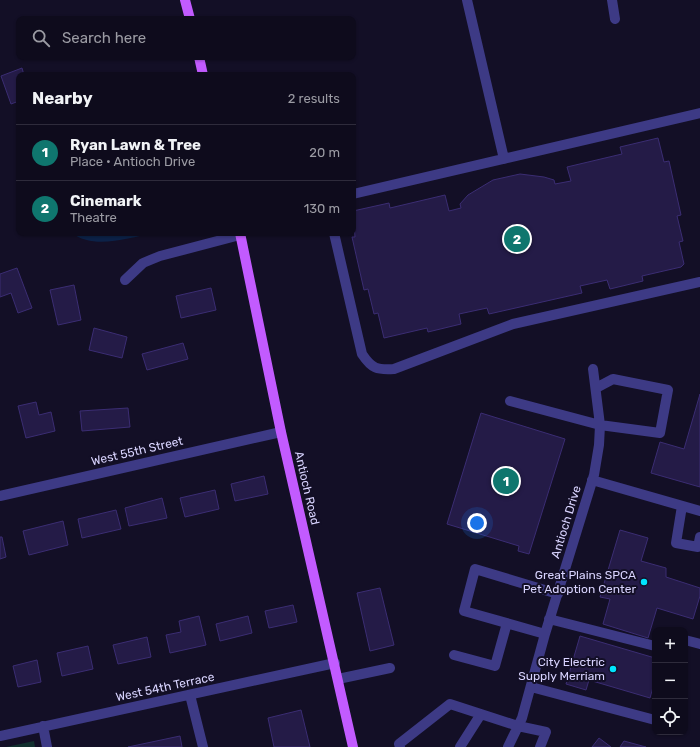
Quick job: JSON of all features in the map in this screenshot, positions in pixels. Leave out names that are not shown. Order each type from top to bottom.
[{"type":"main road","points":[[186,0],[189,16]]},
{"type":"main road","points":[[200,60],[202,72]]},
{"type":"main road","name":"Antioch Road","points":[[240,236],[281,432],[353,747]]},
{"type":"street","points":[[467,0],[504,159]]},
{"type":"street","points":[[612,0],[615,19]]},
{"type":"street","points":[[356,193],[700,113]]},
{"type":"street","points":[[126,280],[144,264],[160,256],[233,236]]},
{"type":"street","points":[[335,236],[362,354],[370,366],[383,370],[394,369],[513,324],[700,282]]},
{"type":"street","name":"Antioch Drive","points":[[508,747],[518,726],[531,687],[549,619],[558,594],[592,480],[599,445],[600,425],[593,369]]},
{"type":"street","points":[[510,401],[600,425],[660,433],[668,390],[613,379],[596,388]]},
{"type":"street","name":"West 55th Street","points":[[0,496],[281,432]]},
{"type":"street","points":[[592,480],[700,511]]},
{"type":"street","points":[[682,506],[676,543],[698,547],[700,537]]},
{"type":"street","points":[[545,634],[464,611],[475,569],[558,594]]},
{"type":"street","points":[[549,619],[652,645]]},
{"type":"street","points":[[454,655],[495,666],[507,623]]},
{"type":"street","points":[[688,641],[700,644]]},
{"type":"street","name":"West 54th Terrace","points":[[0,736],[335,663]]},
{"type":"street","points":[[338,679],[390,668]]},
{"type":"street","points":[[531,687],[652,719]]},
{"type":"street","points":[[190,695],[203,747]]},
{"type":"street","points":[[400,747],[399,744],[450,704],[518,726],[546,732],[540,747]]},
{"type":"street","points":[[460,747],[481,714]]},
{"type":"street","points":[[43,726],[47,747]]},
{"type":"green space","points":[[34,741],[35,747],[6,747]]},
{"type":"water","points":[[77,236],[140,236],[122,240],[101,242]]},
{"type":"building","points":[[22,68],[23,72],[16,72],[16,102],[11,104],[1,76]]},
{"type":"building","points":[[658,138],[664,162],[669,161],[681,215],[677,216],[683,241],[679,242],[684,264],[681,267],[642,276],[643,281],[610,289],[607,280],[580,286],[582,293],[489,314],[487,308],[459,314],[461,324],[428,332],[427,328],[384,338],[378,313],[374,314],[368,289],[364,290],[352,237],[356,236],[356,210],[389,203],[390,208],[445,195],[449,211],[461,208],[460,204],[468,195],[493,180],[520,174],[544,177],[554,180],[555,184],[571,181],[567,167],[622,154],[620,147]]},
{"type":"building","points":[[17,268],[32,308],[18,313],[11,293],[0,297],[0,274]]},
{"type":"building","points":[[74,285],[81,320],[58,325],[50,290]]},
{"type":"building","points":[[211,288],[216,310],[181,318],[176,296]]},
{"type":"building","points":[[94,328],[127,337],[122,358],[89,350]]},
{"type":"building","points":[[183,343],[188,359],[147,370],[142,354]]},
{"type":"building","points":[[700,394],[700,487],[651,473],[660,442],[684,449]]},
{"type":"building","points":[[36,402],[39,415],[51,412],[55,431],[26,438],[18,406]]},
{"type":"building","points":[[128,408],[130,427],[82,431],[80,411]]},
{"type":"building","points":[[481,413],[565,439],[529,554],[518,551],[519,546],[447,524]]},
{"type":"building","points":[[264,476],[268,494],[235,501],[231,484]]},
{"type":"building","points":[[215,490],[219,509],[185,517],[180,498]]},
{"type":"building","points":[[162,498],[167,518],[129,526],[125,508]]},
{"type":"building","points":[[116,510],[121,529],[82,538],[78,519]]},
{"type":"building","points":[[63,521],[68,545],[29,555],[23,531]]},
{"type":"building","name":"Great Plains SPCA Pet Adoption Center","points":[[620,530],[648,538],[641,561],[666,568],[666,577],[700,588],[700,596],[693,619],[657,608],[648,638],[603,624],[610,599],[600,597]]},
{"type":"building","points":[[0,537],[2,537],[6,557],[0,559]]},
{"type":"building","points":[[380,588],[394,645],[370,651],[357,593]]},
{"type":"building","points":[[293,605],[297,622],[269,628],[265,611]]},
{"type":"building","points":[[199,616],[206,645],[170,653],[166,635],[181,632],[179,621]]},
{"type":"building","points":[[248,616],[252,633],[220,641],[216,624]]},
{"type":"building","name":"City Electric Supply Merriam","points":[[580,636],[652,657],[652,691],[650,698],[589,680],[586,690],[566,684]]},
{"type":"building","points":[[147,637],[151,657],[118,664],[113,645]]},
{"type":"building","points":[[88,646],[93,669],[62,676],[57,653]]},
{"type":"building","points":[[37,660],[41,682],[18,687],[13,666]]},
{"type":"building","points":[[301,710],[310,747],[274,747],[268,718]]},
{"type":"building","points":[[180,736],[182,747],[128,747]]},
{"type":"building","points":[[599,738],[611,747],[592,747]]},
{"type":"building","points":[[624,741],[646,747],[620,747]]},
{"type":"place","name":"Cinemark","points":[[517,239]]},
{"type":"place","name":"Ryan Lawn & Tree","points":[[506,481]]},
{"type":"place","name":"Great Plains SPCA Pet Adoption Center","points":[[644,582]]},
{"type":"place","name":"City Electric Supply Merriam","points":[[613,669]]}]
